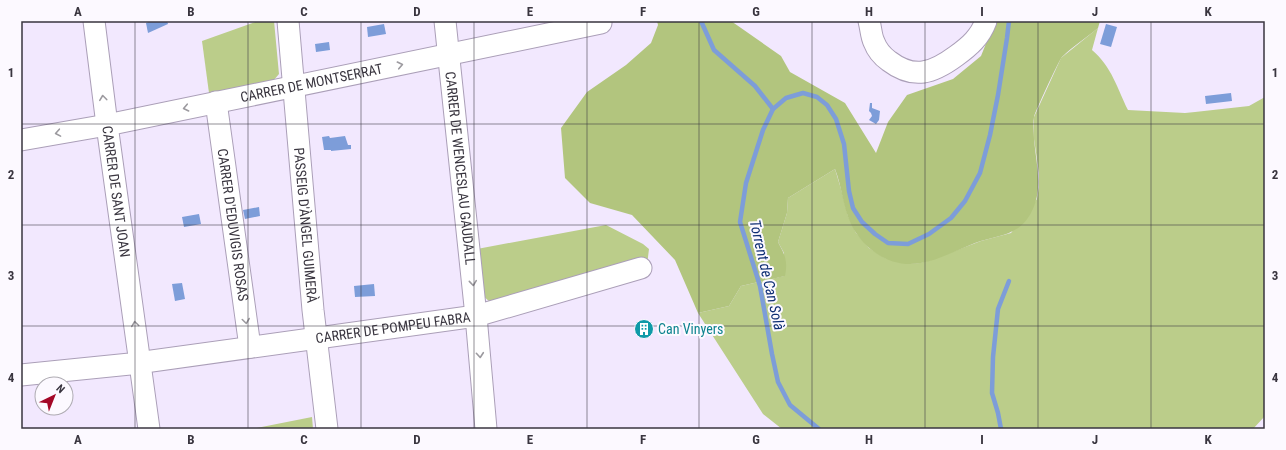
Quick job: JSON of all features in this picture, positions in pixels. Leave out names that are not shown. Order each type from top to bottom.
[{"type":"street","name":"CARRER DE SANT JOAN","points":[[94,21],[149,429]]},
{"type":"street","name":"PASSEIG D'ÀNGEL GUIMERÀ","points":[[288,21],[316,338],[327,429]]},
{"type":"street","name":"CARRER DE WENCESLAU GAUDALL","points":[[445,21],[476,316],[486,429]]},
{"type":"street","points":[[869,21],[877,50],[901,69],[918,73],[937,68],[964,50],[974,42],[986,21]]},
{"type":"street","name":"CARRER DE MONTSERRAT","points":[[21,140],[107,125],[601,23]]},
{"type":"street","name":"CARRER D'EDUVIGIS ROSAS","points":[[216,102],[250,347]]},
{"type":"street","name":"CARRER DE POMPEU FABRA","points":[[21,375],[140,362],[476,316],[641,268]]},
{"type":"green space","points":[[258,21],[274,21],[279,74],[273,81],[209,93],[202,41]]},
{"type":"green space","points":[[657,21],[731,21],[781,56],[790,72],[845,103],[876,153],[888,122],[907,95],[953,79],[981,56],[995,21],[1100,21],[1098,28],[1062,57],[1035,113],[1034,139],[1038,176],[1037,195],[1031,213],[1020,227],[1006,234],[975,243],[928,262],[910,264],[889,260],[880,256],[871,249],[856,233],[848,217],[835,169],[788,198],[787,213],[778,242],[785,258],[785,276],[741,286],[729,306],[698,313],[675,260],[632,215],[590,203],[565,178],[561,128],[587,92],[626,65],[651,43],[658,25]]},
{"type":"green space","points":[[1098,28],[1092,50],[1105,63],[1128,110],[1185,113],[1249,106],[1265,97],[1265,416],[1253,429],[782,429],[763,414],[698,313],[729,306],[741,286],[784,276],[784,253],[778,242],[787,213],[788,198],[835,169],[848,216],[856,233],[869,248],[885,258],[909,264],[931,260],[981,241],[1011,233],[1037,199],[1039,173],[1034,139],[1034,117],[1061,58]]},
{"type":"green space","points":[[606,225],[643,244],[649,249],[647,265],[640,257],[490,302],[482,295],[477,249]]},
{"type":"green space","points":[[312,417],[313,429],[252,429]]},
{"type":"water","points":[[151,21],[167,21],[168,24],[148,33],[146,23]]},
{"type":"water","points":[[384,24],[386,34],[368,37],[367,27]]},
{"type":"water","points":[[1106,24],[1117,27],[1111,47],[1100,44]]},
{"type":"water","points":[[329,42],[330,50],[316,52],[315,44]]},
{"type":"water","points":[[1231,93],[1232,101],[1206,104],[1205,96]]},
{"type":"water","points":[[870,103],[872,103],[872,108],[880,111],[879,120],[876,124],[869,120],[872,116],[869,111]]},
{"type":"water","points":[[329,136],[330,138],[345,136],[348,145],[351,145],[351,149],[331,151],[324,150],[322,137]]},
{"type":"water","points":[[259,207],[260,216],[245,219],[243,210]]},
{"type":"water","points":[[199,214],[201,224],[184,227],[182,217]]},
{"type":"water","points":[[182,283],[185,299],[175,301],[172,284]]},
{"type":"water","points":[[374,284],[375,296],[355,297],[354,286]]},
{"type":"waterway","points":[[701,21],[714,50],[755,86],[773,109]]},
{"type":"waterway","name":"Torrent de Can Solà","points":[[819,429],[790,405],[778,382],[760,286],[740,222],[746,183],[763,130],[773,109],[786,98],[803,93],[817,97],[827,105],[836,119],[844,144],[849,191],[853,208],[862,222],[888,243],[908,244],[929,234],[951,218],[965,201],[980,173],[998,95],[1009,21]]},
{"type":"waterway","points":[[1001,429],[992,393],[993,357],[998,309],[1009,281]]},
{"type":"place","name":"Can Vinyers","points":[[644,329]]}]
